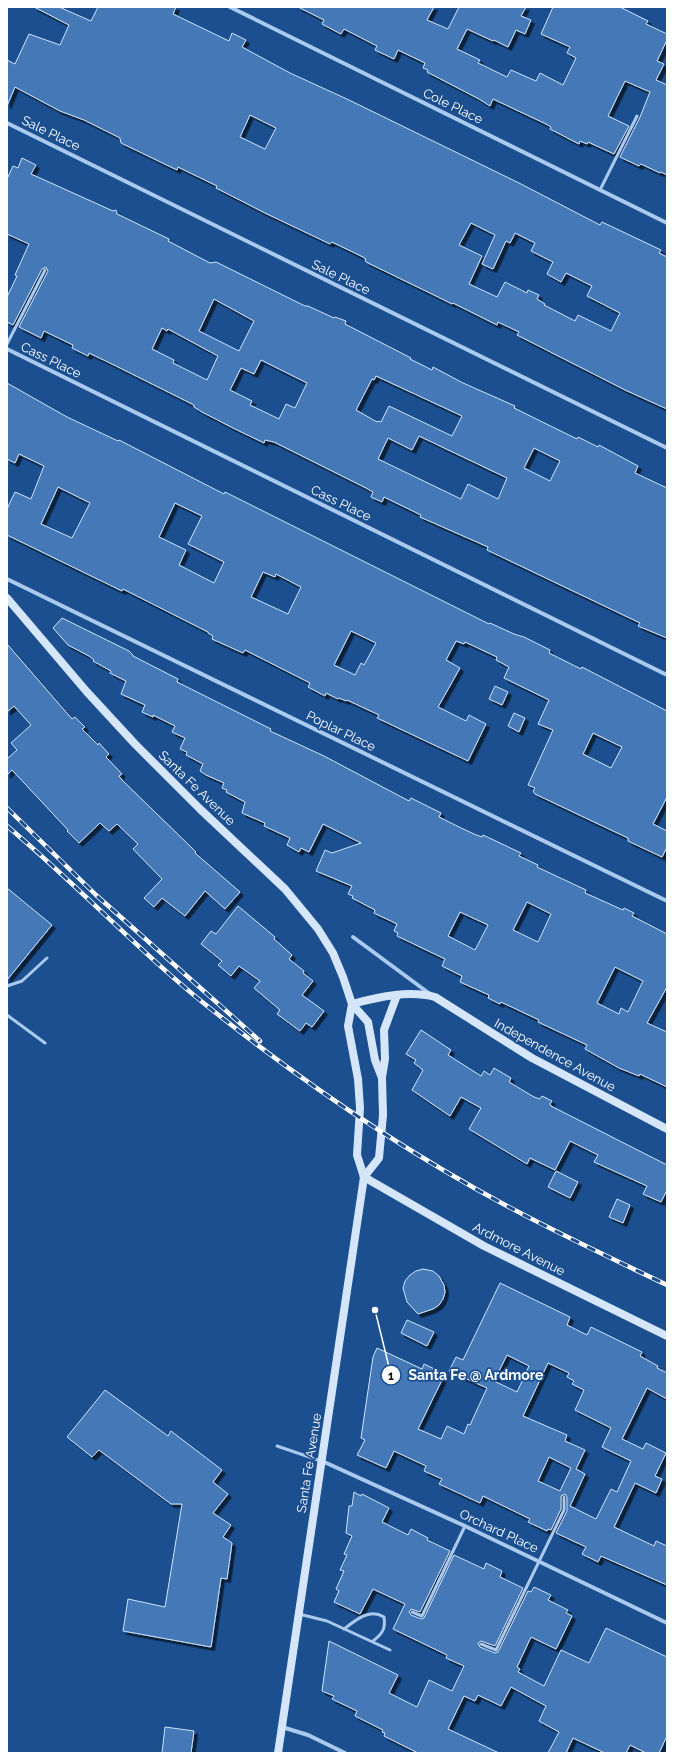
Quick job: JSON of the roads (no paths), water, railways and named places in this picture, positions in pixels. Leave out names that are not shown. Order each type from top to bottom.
[{"type":"main road","name":"Santa Fe Avenue","points":[[7,598],[87,692],[135,744],[200,809],[285,889],[318,928],[333,953],[352,1004],[368,1022],[375,1060],[382,1078],[383,1115],[379,1158],[364,1177]]},
{"type":"main road","name":"Independence Avenue","points":[[352,1004],[369,999],[397,995],[424,994],[435,997],[532,1058],[667,1129]]},
{"type":"main road","points":[[382,1078],[385,1059],[384,1030],[397,995]]},
{"type":"main road","name":"Santa Fe Avenue","points":[[278,1753],[364,1177],[357,1155],[360,1108],[358,1079],[348,1026],[352,1004]]},
{"type":"main road","name":"Ardmore Avenue","points":[[364,1177],[484,1246],[667,1336]]},
{"type":"street","name":"Cole Place","points":[[230,7],[667,223]]},
{"type":"street","name":"Sale Place","points":[[7,123],[667,448]]},
{"type":"street","name":"Cass Place","points":[[7,349],[667,675]]},
{"type":"street","name":"Poplar Place","points":[[7,579],[667,901]]},
{"type":"street","name":"Independence Avenue","points":[[353,937],[435,997]]},
{"type":"street","name":"Orchard Place","points":[[321,1461],[465,1526],[667,1623]]},
{"type":"street","points":[[281,1727],[308,1735],[345,1753]]},
{"type":"lane","points":[[600,190],[637,116]]},
{"type":"lane","points":[[7,344],[45,270]]},
{"type":"lane","points":[[7,986],[22,982],[47,958]]},
{"type":"lane","points":[[7,1015],[45,1043]]},
{"type":"lane","points":[[277,1446],[321,1461]]},
{"type":"lane","points":[[481,1644],[496,1650],[564,1510],[564,1497]]},
{"type":"lane","points":[[412,1612],[422,1616],[465,1526]]},
{"type":"lane","points":[[298,1614],[327,1621],[390,1650]]},
{"type":"lane","points":[[344,1629],[358,1619],[370,1614],[378,1614],[384,1617],[385,1625],[383,1633],[373,1641]]},
{"type":"railway","points":[[7,808],[96,895],[260,1041]]},
{"type":"railway","points":[[7,826],[60,872],[162,968],[216,1013],[285,1066],[394,1140],[469,1185],[546,1226],[667,1285]]},
{"type":"place","name":"Santa Fe @ Ardmore","points":[[375,1310]]}]
